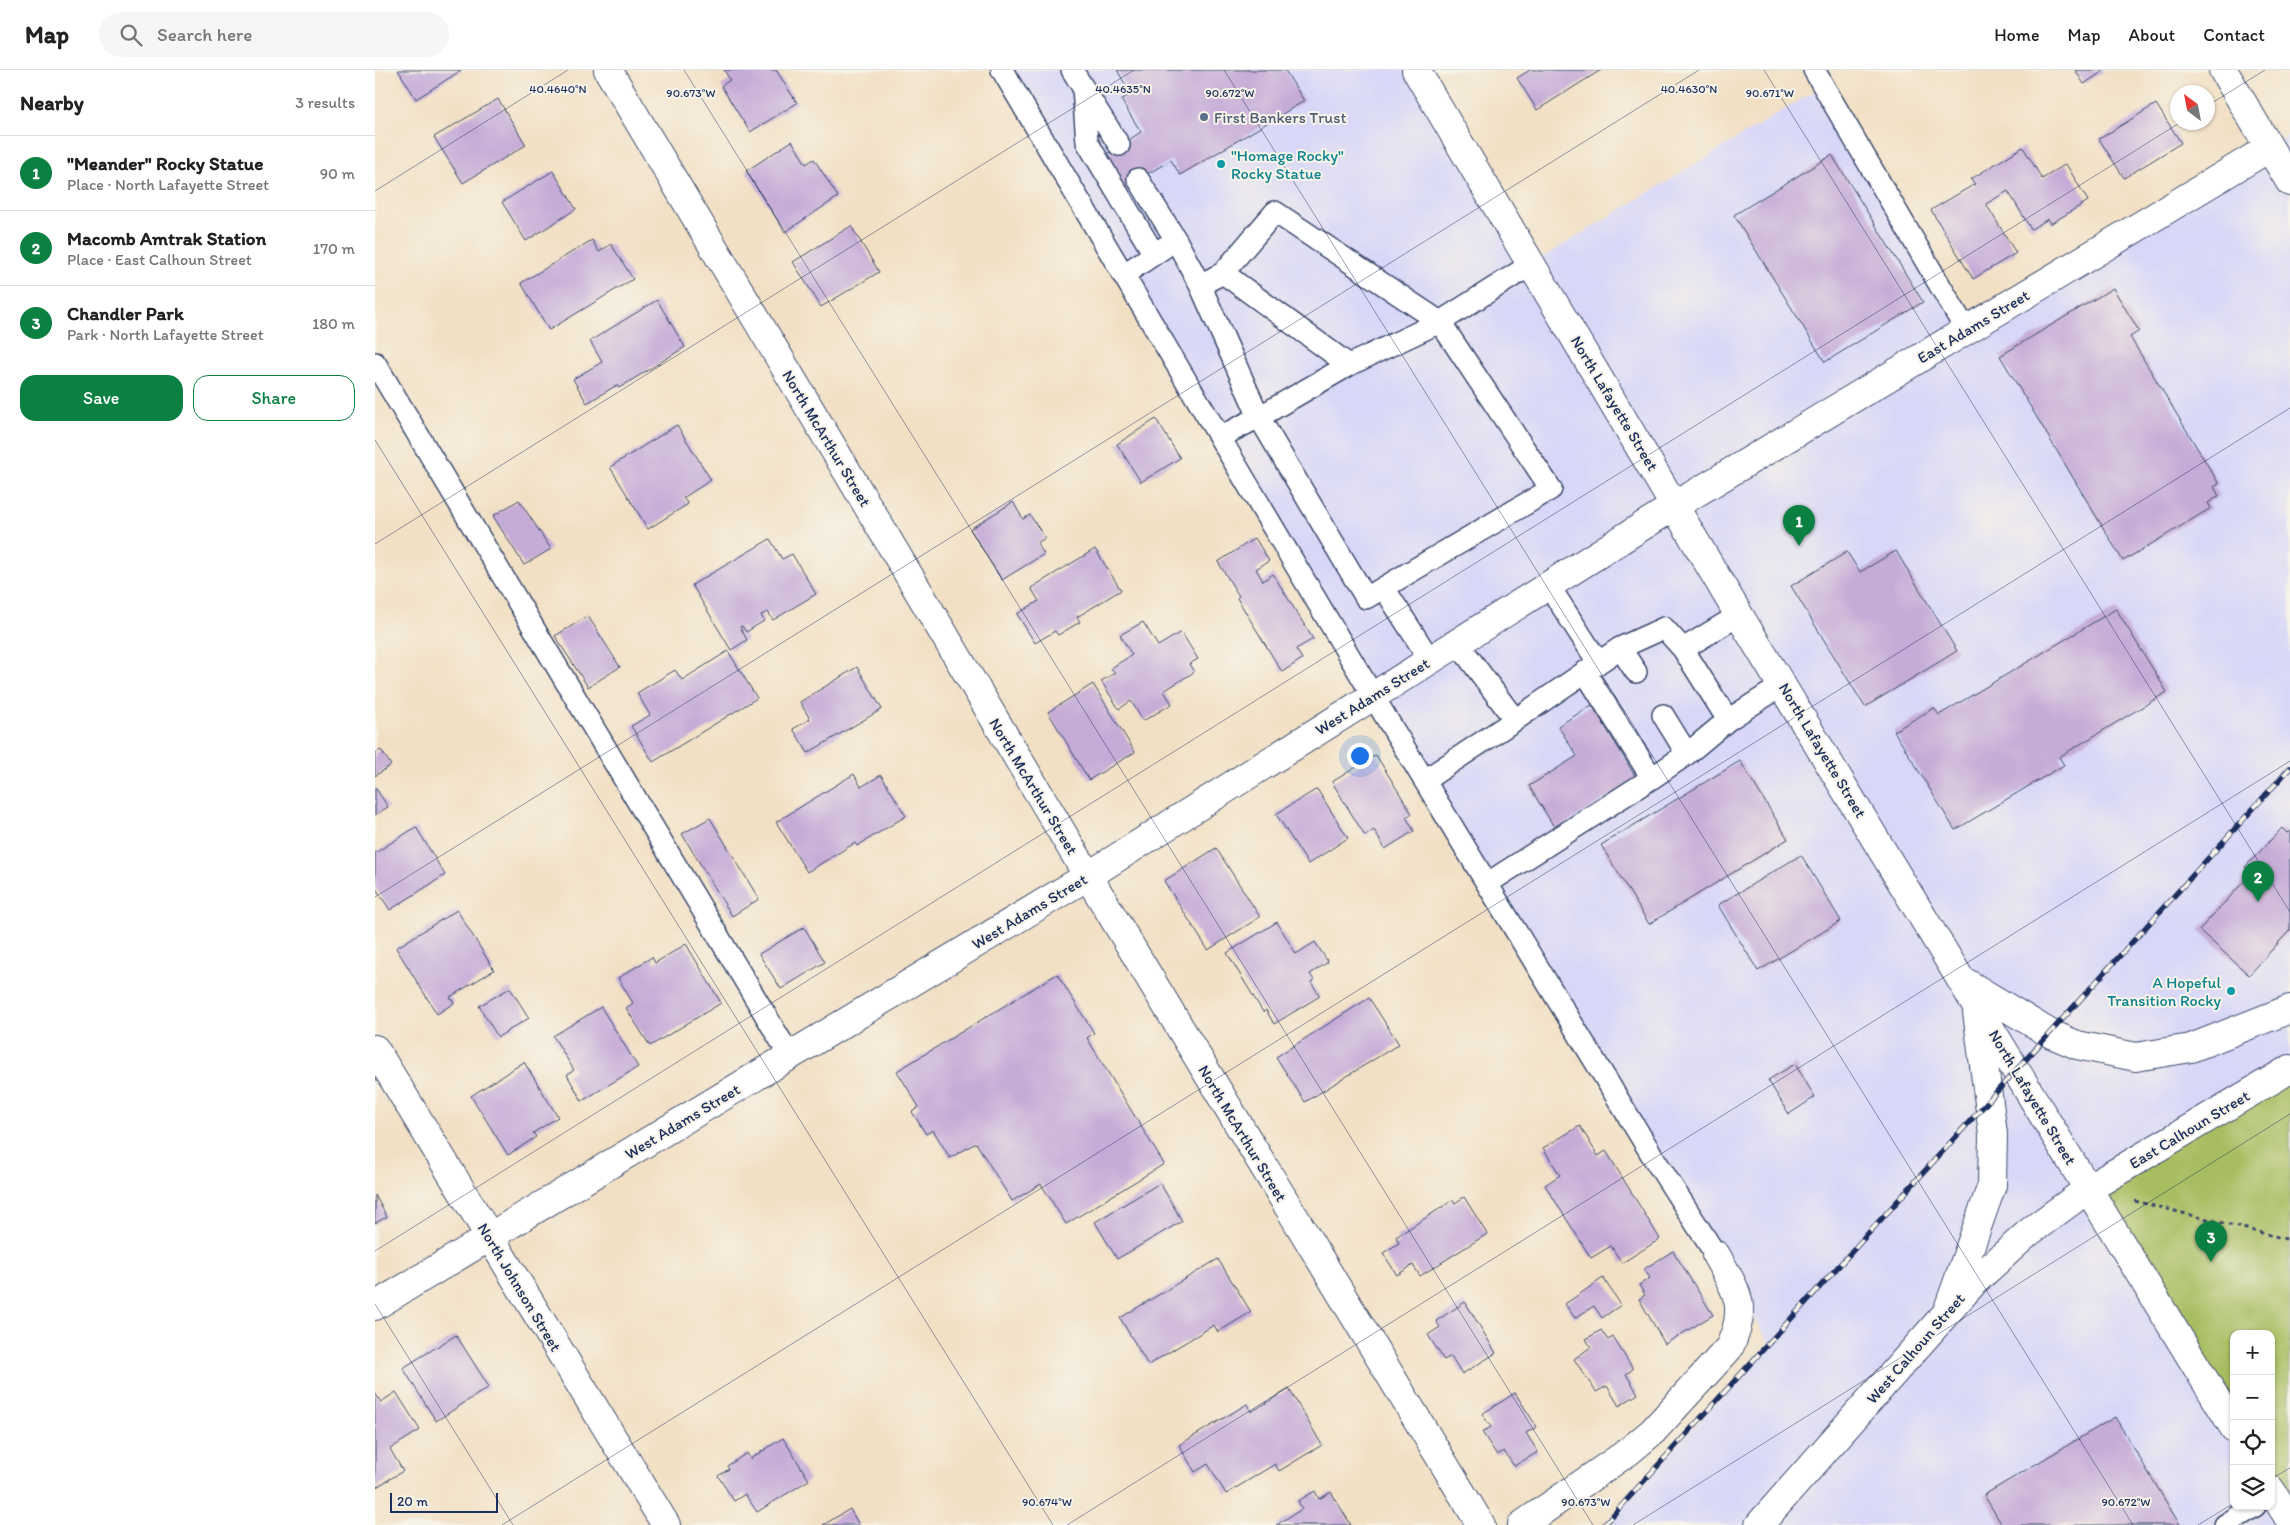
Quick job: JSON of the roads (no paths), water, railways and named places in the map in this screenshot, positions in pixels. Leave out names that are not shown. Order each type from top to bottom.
[{"type":"main road","name":"North McArthur Street","points":[[608,70],[1088,876],[1481,1525]]},
{"type":"main road","name":"North Lafayette Street","points":[[1416,70],[1739,614],[1784,684],[2088,1190],[2230,1421]]},
{"type":"main road","points":[[2223,70],[2290,182]]},
{"type":"main road","name":"East Adams Street","points":[[1676,505],[2269,148]]},
{"type":"main road","name":"West Adams Street","points":[[375,1306],[1088,876],[1676,505]]},
{"type":"main road","points":[[1969,991],[2077,1046],[2136,1056],[2191,1048],[2290,1009]]},
{"type":"main road","points":[[1947,1312],[1992,1185],[1993,1134],[1969,991]]},
{"type":"main road","name":"North Johnson Street","points":[[375,1049],[666,1525]]},
{"type":"main road","name":"East Calhoun Street","points":[[2088,1190],[2290,1069]]},
{"type":"main road","name":"West Calhoun Street","points":[[1759,1525],[1974,1282],[2029,1233],[2088,1190]]},
{"type":"main road","points":[[1522,1525],[1628,1452],[1653,1431],[1729,1348],[1736,1334],[1741,1316],[1739,1301],[1733,1284],[1717,1255]]},
{"type":"main road","points":[[2275,1504],[2290,1520]]},
{"type":"lane","points":[[1001,70],[1373,696],[1655,1160],[1717,1255]]},
{"type":"lane","points":[[1072,70],[1119,145]]},
{"type":"lane","points":[[1814,70],[1967,330]]},
{"type":"lane","points":[[1083,88],[1087,142],[1154,254]]},
{"type":"lane","points":[[1138,179],[1176,240],[1200,285],[1259,416],[1366,598],[1551,489],[1440,322],[1275,212],[1223,273],[1200,285]]},
{"type":"lane","points":[[1123,275],[1176,240]]},
{"type":"lane","points":[[1220,437],[1349,364],[1440,322],[1532,264]]},
{"type":"lane","points":[[1223,273],[1349,364]]},
{"type":"lane","points":[[375,364],[790,1056]]},
{"type":"lane","points":[[1549,586],[1653,778]]},
{"type":"lane","points":[[1384,588],[1430,660]]},
{"type":"lane","points":[[1683,649],[1739,614]]},
{"type":"lane","points":[[1425,780],[1620,648],[1664,628],[1683,649],[1728,720]]},
{"type":"lane","points":[[1457,642],[1515,720]]},
{"type":"lane","points":[[1620,648],[1636,672]]},
{"type":"lane","points":[[1488,883],[1653,778],[1687,754],[1728,720],[1784,684]]},
{"type":"lane","points":[[1663,715],[1687,754]]},
{"type":"lane","points":[[2225,1525],[2248,1510]]},
{"type":"railway","points":[[1604,1525],[2290,768]]},
{"type":"place","name":"First Bankers Trust","points":[[1204,117]]},
{"type":"place","name":"\"Homage Rocky\" Rocky Statue","points":[[1221,164]]},
{"type":"place","name":"\"Meander\" Rocky Statue","points":[[1799,546]]},
{"type":"place","name":"Macomb Amtrak Station","points":[[2258,902]]},
{"type":"place","name":"A Hopeful Transition Rocky","points":[[2231,991]]},
{"type":"place","name":"Chandler Park","points":[[2211,1262]]}]
